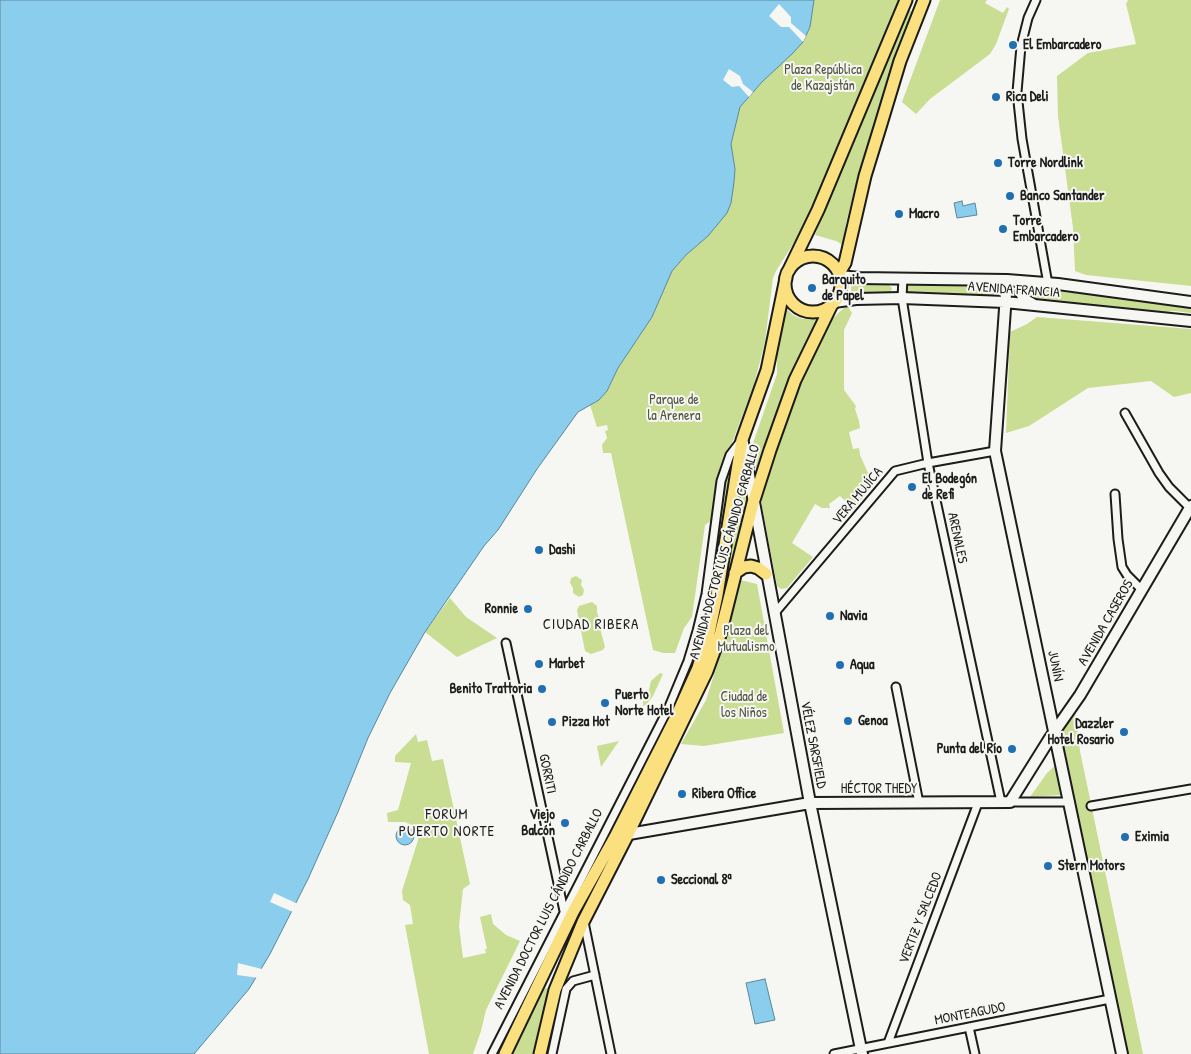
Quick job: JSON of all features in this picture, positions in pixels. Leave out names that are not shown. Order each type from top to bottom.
[{"type":"main road","name":"AVENIDA DOCTOR LUIS CÁNDIDO CARBALLO","points":[[505,1054],[572,912],[615,837],[676,718],[698,668],[709,633],[717,595],[742,440],[767,370],[788,274],[818,210],[906,0]]},
{"type":"main road","points":[[839,275],[845,263],[865,176],[883,115],[900,61],[924,0]]},
{"type":"main road","points":[[815,256],[825,259],[834,265],[839,275],[841,285],[839,294],[833,303],[814,312],[804,310],[789,298],[786,288],[788,274],[796,262],[805,257],[815,256]]},
{"type":"main road","name":"AVENIDA FRANCIA","points":[[839,275],[859,278],[1007,280],[1191,302]]},
{"type":"main road","name":"JUNÍN","points":[[1007,280],[995,451],[1053,734],[1070,802],[1122,1054]]},
{"type":"main road","points":[[1034,305],[1024,299],[1021,293],[1026,285],[1035,283]]},
{"type":"main road","name":"AVENIDA FRANCIA","points":[[833,303],[856,299],[902,298],[1005,302],[1191,321]]},
{"type":"main road","name":"AVENIDA DOCTOR LUIS CÁNDIDO CARBALLO","points":[[540,1054],[555,990],[584,922],[707,671],[720,635],[753,503],[795,380],[833,303]]},
{"type":"main road","name":"VÉLEZ SARSFIELD","points":[[742,440],[810,803],[861,1051]]},
{"type":"main road","name":"AVENIDA CASEROS","points":[[1005,802],[1080,695],[1190,507]]},
{"type":"main road","points":[[735,574],[744,567],[751,566],[758,568],[766,574]]},
{"type":"main road","name":"HÉCTOR THEDY","points":[[615,837],[810,803],[1005,802]]},
{"type":"street","points":[[1036,0],[1028,18],[1021,46],[1017,92],[1022,139],[1048,284]]},
{"type":"street","name":"ARENALES","points":[[903,278],[902,298],[928,462],[1005,802]]},
{"type":"street","points":[[1125,413],[1158,473],[1169,487],[1190,507]]},
{"type":"street","name":"AVENIDA DOCTOR LUIS CÁNDIDO CARBALLO","points":[[492,1054],[668,710],[688,661],[698,631],[706,594],[721,481],[730,455],[742,440]]},
{"type":"street","name":"VERA MUJÍCA","points":[[774,614],[895,471],[928,462],[995,451]]},
{"type":"street","points":[[1115,494],[1122,567],[1126,575],[1142,590]]},
{"type":"street","name":"GORRITI","points":[[506,643],[564,911]]},
{"type":"street","points":[[896,687],[919,803]]},
{"type":"street","points":[[1091,806],[1191,789]]},
{"type":"street","name":"HÉCTOR THEDY","points":[[1005,802],[1070,802]]},
{"type":"street","name":"VERTIZ Y SALCEDO","points":[[888,1043],[978,803]]},
{"type":"street","name":"HÉCTOR THEDY","points":[[601,840],[615,837]]},
{"type":"street","points":[[584,922],[611,1054]]},
{"type":"street","points":[[552,1054],[566,989],[573,981],[595,975]]},
{"type":"street","name":"MONTEAGUDO","points":[[834,1054],[861,1051],[888,1043],[1110,998]]},
{"type":"street","points":[[969,1027],[975,1054]]},
{"type":"green space","name":"Parque de la Arenera","points":[[814,0],[899,0],[805,225],[773,278],[765,341],[754,385],[722,469],[713,519],[705,525],[692,617],[684,628],[675,653],[663,653],[653,650],[611,453],[603,453],[602,445],[607,438],[605,431],[608,430],[607,425],[597,427],[590,405],[599,400],[607,391],[618,368],[652,317],[672,271],[686,255],[708,236],[731,203],[735,169],[731,144],[740,107],[762,82],[793,53],[810,27]]},
{"type":"green space","points":[[940,0],[987,0],[985,3],[1003,13],[1007,7],[1009,9],[996,44],[990,54],[930,99],[916,114],[902,102]]},
{"type":"green space","points":[[1128,0],[1191,0],[1191,286],[1086,275],[1075,271],[1073,228],[1058,116],[1057,76],[1088,53],[1136,44],[1126,4]]},
{"type":"green space","points":[[909,10],[912,12],[888,75],[855,188],[846,223],[843,245],[815,235]]},
{"type":"green space","points":[[851,281],[862,284],[887,283],[892,288],[888,294],[851,296]]},
{"type":"green space","points":[[908,285],[993,286],[999,289],[1000,293],[998,297],[994,298],[908,293]]},
{"type":"green space","points":[[1033,289],[1158,301],[1174,306],[1191,308],[1191,313],[1175,311],[1155,313],[1034,301],[1028,295],[1029,291]]},
{"type":"green space","points":[[847,305],[852,313],[844,330],[844,390],[856,406],[855,409],[860,428],[849,432],[853,449],[859,448],[868,473],[876,481],[854,509],[840,496],[829,504],[830,508],[822,508],[815,504],[792,543],[813,557],[787,588],[781,589],[777,586],[762,507],[762,496],[777,439],[801,377],[829,322]]},
{"type":"green space","points":[[786,308],[793,315],[802,319],[818,319],[792,372],[757,473],[751,449],[777,374],[777,355]]},
{"type":"green space","points":[[1037,317],[1191,329],[1191,393],[1174,397],[1151,381],[1088,388],[1029,426],[1006,433],[1010,332]]},
{"type":"green space","points":[[726,477],[731,478],[712,601],[701,647],[690,678],[627,808],[624,805],[685,679],[695,652],[703,622],[712,572]]},
{"type":"green space","points":[[744,480],[748,506],[716,633],[713,633],[739,481]]},
{"type":"green space","points":[[576,576],[582,580],[581,585],[584,590],[583,595],[579,597],[573,593],[570,583],[571,578]]},
{"type":"green space","name":"Ciudad de los Niños","points":[[740,580],[757,584],[784,733],[704,746],[681,744],[706,700],[722,650]]},
{"type":"green space","points":[[450,598],[466,617],[497,638],[457,657],[425,632]]},
{"type":"green space","points":[[592,602],[597,606],[605,647],[603,650],[591,654],[585,651],[577,610],[579,606]]},
{"type":"green space","points":[[660,673],[663,674],[653,696],[643,706],[651,681]]},
{"type":"green space","points":[[1074,704],[1080,751],[1143,1054],[1122,1054],[1055,731]]},
{"type":"green space","points":[[416,734],[418,742],[427,740],[432,761],[443,759],[470,884],[463,889],[459,926],[463,958],[486,953],[485,949],[487,949],[480,917],[491,914],[493,924],[506,935],[520,941],[486,1010],[473,1054],[429,1054],[405,925],[413,924],[410,905],[403,900],[402,891],[419,837],[417,829],[412,825],[405,822],[388,822],[387,813],[398,810],[411,763],[395,762],[395,756]]},
{"type":"green space","points":[[619,741],[601,767],[597,746]]},
{"type":"green space","points":[[1056,765],[1060,795],[1030,797],[1047,773]]},
{"type":"green space","points":[[547,988],[548,993],[536,1054],[510,1054],[544,989]]},
{"type":"water","points":[[0,0],[814,0],[810,27],[803,42],[762,82],[740,107],[731,144],[735,169],[731,203],[727,213],[708,236],[686,255],[672,271],[652,317],[618,368],[607,391],[599,400],[578,412],[537,469],[498,530],[484,546],[425,632],[390,693],[368,738],[308,879],[270,954],[249,989],[194,1054],[0,1054]]},
{"type":"water","points":[[962,201],[963,206],[975,203],[977,215],[957,218],[954,203]]},
{"type":"water","points":[[405,827],[413,832],[414,836],[409,844],[405,845],[397,840],[396,836],[401,828]]},
{"type":"water","points":[[765,979],[775,1020],[755,1024],[746,983]]},
{"type":"pier","points":[[779,4],[791,17],[791,23],[806,36],[803,42],[789,27],[781,27],[769,16]]},
{"type":"pier","points":[[729,69],[740,76],[743,84],[753,92],[749,97],[739,86],[732,87],[723,80]]},
{"type":"pier","points":[[274,893],[298,904],[293,912],[270,902]]},
{"type":"pier","points":[[238,963],[264,969],[259,978],[237,975]]},
{"type":"place","name":"El Embarcadero","points":[[1013,45]]},
{"type":"place","name":"Rica Deli","points":[[996,97]]},
{"type":"place","name":"Torre Nordlink","points":[[998,163]]},
{"type":"place","name":"Banco Santander","points":[[1010,196]]},
{"type":"place","name":"Macro","points":[[899,214]]},
{"type":"place","name":"Torre Embarcadero","points":[[1003,229]]},
{"type":"place","name":"Barquito de Papel","points":[[812,288]]},
{"type":"place","name":"El Bodegón de Refi","points":[[912,487]]},
{"type":"place","name":"Dashi","points":[[539,550]]},
{"type":"place","name":"Ronnie","points":[[528,609]]},
{"type":"place","name":"Navia","points":[[830,616]]},
{"type":"place","name":"Marbet","points":[[539,664]]},
{"type":"place","name":"Aqua","points":[[840,665]]},
{"type":"place","name":"Benito Trattoria","points":[[542,689]]},
{"type":"place","name":"Puerto Norte Hotel","points":[[605,703]]},
{"type":"place","name":"Genoa","points":[[848,721]]},
{"type":"place","name":"Pizza Hot","points":[[552,722]]},
{"type":"place","name":"Dazzler Hotel Rosario","points":[[1124,732]]},
{"type":"place","name":"Punta del Río","points":[[1012,749]]},
{"type":"place","name":"Ribera Office","points":[[682,794]]},
{"type":"place","name":"Viejo Balcón","points":[[565,823]]},
{"type":"place","name":"Eximia","points":[[1125,837]]},
{"type":"place","name":"Stern Motors","points":[[1048,866]]},
{"type":"place","name":"Seccional 8ª","points":[[661,880]]},
{"type":"district","name":"CIUDAD RIBERA","points":[[591,625]]},
{"type":"district","name":"FORUM PUERTO NORTE","points":[[447,824]]},
{"type":"park label","name":"Plaza República de Kazajstán","points":[[823,78]]},
{"type":"park label","name":"Plaza del Mutualismo","points":[[746,640]]}]
